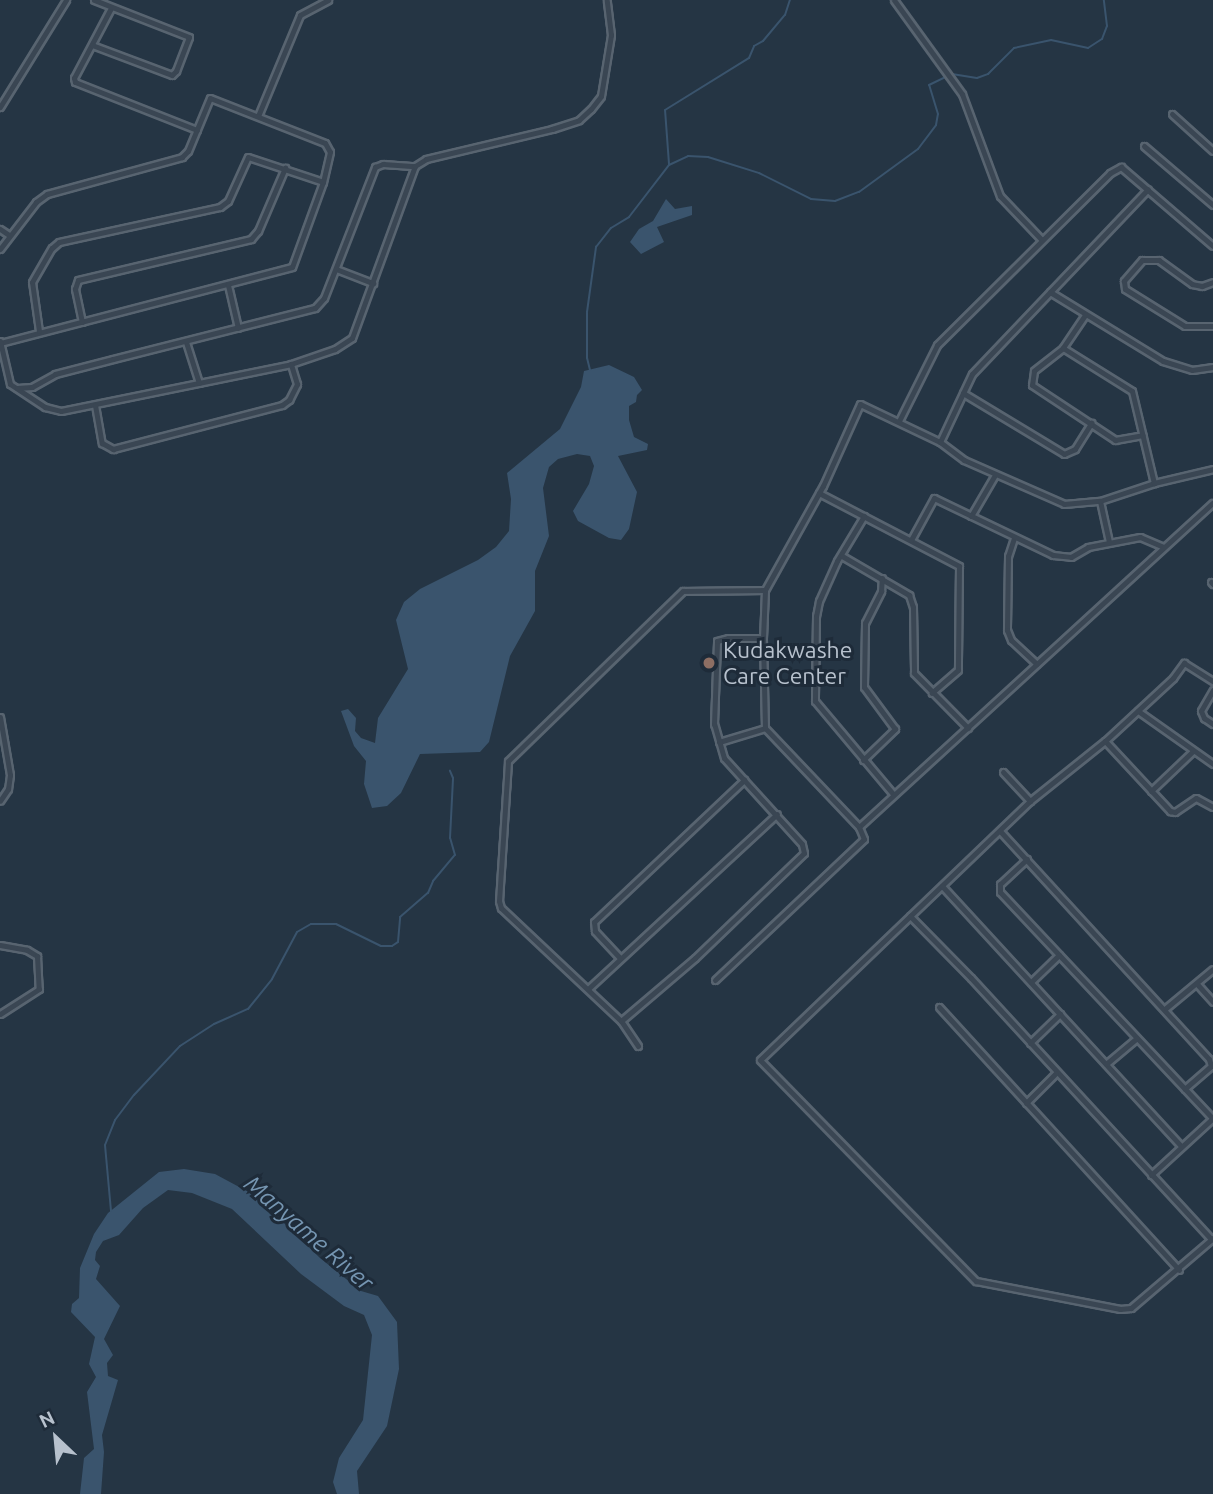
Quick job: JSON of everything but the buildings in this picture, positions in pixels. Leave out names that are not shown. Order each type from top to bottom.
[{"type":"street","points":[[0,107],[66,0]]},
{"type":"street","points":[[92,45],[169,75],[176,71],[189,37],[94,0]]},
{"type":"street","points":[[258,116],[300,15],[328,0]]},
{"type":"street","points":[[17,388],[32,387],[55,374],[314,308],[324,298],[375,167],[383,164],[415,166],[426,159],[552,129],[579,120],[591,109],[601,96],[611,35],[607,0]]},
{"type":"street","points":[[894,0],[961,92],[1000,196],[1041,239]]},
{"type":"street","points":[[111,8],[75,82],[197,130]]},
{"type":"street","points":[[0,249],[36,202],[47,194],[175,160],[188,151],[210,98],[327,146],[330,159],[292,267],[0,342],[8,381],[17,388],[54,411],[95,405],[292,364],[335,349],[352,338],[415,166]]},
{"type":"street","points":[[1172,114],[1213,151]]},
{"type":"street","points":[[1144,146],[1213,205]]},
{"type":"street","points":[[39,331],[32,282],[54,246],[220,207],[228,201],[248,157],[323,182]]},
{"type":"street","points":[[899,421],[937,345],[1110,173],[1121,167],[1213,246]]},
{"type":"street","points":[[82,322],[75,289],[78,280],[251,239],[258,232],[285,168]]},
{"type":"street","points":[[940,442],[972,374],[1148,189]]},
{"type":"street","points":[[0,229],[9,235]]},
{"type":"street","points":[[1213,282],[1202,286],[1192,284],[1159,260],[1142,260],[1124,281],[1125,289],[1176,322],[1194,328],[1213,326]]},
{"type":"street","points":[[336,269],[373,283]]},
{"type":"street","points":[[228,285],[238,328]]},
{"type":"street","points":[[1049,292],[1163,361],[1192,370],[1213,367]]},
{"type":"street","points":[[1085,315],[1063,348],[1034,371],[1032,385],[1118,441],[1143,435]]},
{"type":"street","points":[[186,342],[199,383]]},
{"type":"street","points":[[1063,348],[1129,388],[1154,483]]},
{"type":"street","points":[[95,405],[102,443],[113,449],[282,405],[289,400],[297,383],[292,364]]},
{"type":"street","points":[[963,393],[1064,454],[1074,449],[1091,423]]},
{"type":"street","points":[[715,979],[864,839],[859,827],[765,728],[763,638],[765,590],[819,493],[860,404],[940,442],[960,458],[1064,504],[1100,500],[1154,483],[1213,469]]},
{"type":"street","points":[[971,516],[995,475]]},
{"type":"street","points":[[819,493],[959,566],[958,670],[932,693]]},
{"type":"street","points":[[911,540],[934,498],[1053,555],[1069,557],[1088,547],[1140,537],[1163,547]]},
{"type":"street","points":[[1100,500],[1109,542]]},
{"type":"street","points":[[859,827],[1213,503]]},
{"type":"street","points":[[864,516],[833,570],[816,611],[815,701],[893,794]]},
{"type":"street","points":[[1014,538],[1007,556],[1007,630],[1012,640],[1037,664]]},
{"type":"street","points":[[842,555],[905,591],[912,602],[914,673],[968,728]]},
{"type":"street","points":[[863,760],[895,729],[864,687],[865,623],[881,591],[882,578]]},
{"type":"street","points":[[638,1046],[621,1021],[589,988],[517,925],[500,904],[508,761],[683,591],[765,590]]},
{"type":"street","points":[[621,1021],[695,958],[804,853],[802,844],[777,814],[724,758],[714,724],[717,641],[728,638],[763,638]]},
{"type":"street","points":[[910,916],[1212,1239],[1138,1304],[1120,1309],[971,1278],[942,1244],[760,1060],[910,916],[1030,802],[1105,741],[1184,663],[1213,681]]},
{"type":"street","points":[[1213,690],[1201,711],[1213,724]]},
{"type":"street","points":[[1138,711],[1213,764]]},
{"type":"street","points":[[0,717],[10,775],[8,789],[0,801]]},
{"type":"street","points":[[719,742],[765,728]]},
{"type":"street","points":[[1105,741],[1172,812],[1196,798],[1213,807]]},
{"type":"street","points":[[1151,791],[1193,751]]},
{"type":"street","points":[[1003,772],[1030,802]]},
{"type":"street","points":[[620,958],[595,931],[594,922],[744,780]]},
{"type":"street","points":[[589,988],[777,814]]},
{"type":"street","points":[[1000,831],[1166,1008],[1209,1059],[1211,1066],[1185,1089]]},
{"type":"street","points":[[1027,859],[1000,884],[1000,892],[1213,1118],[1151,1175]]},
{"type":"street","points":[[942,886],[1181,1146]]},
{"type":"street","points":[[0,945],[27,950],[37,956],[39,989],[0,1014]]},
{"type":"street","points":[[1031,982],[1059,955]]},
{"type":"street","points":[[1166,1008],[1213,969]]},
{"type":"street","points":[[1197,984],[1213,1002]]},
{"type":"street","points":[[939,1007],[1179,1270]]},
{"type":"street","points":[[1030,1043],[1060,1014]]},
{"type":"street","points":[[1106,1064],[1138,1038]]},
{"type":"street","points":[[1026,1102],[1056,1073]]},
{"type":"water","points":[[666,199],[675,209],[692,206],[692,215],[657,227],[664,242],[641,254],[630,242],[639,229],[653,221]]},
{"type":"water","points":[[609,365],[634,377],[642,390],[637,395],[636,402],[629,406],[629,420],[634,437],[648,444],[647,450],[618,456],[637,492],[629,529],[621,540],[609,538],[578,521],[573,511],[589,484],[594,466],[590,456],[577,454],[558,459],[549,467],[543,488],[549,536],[535,571],[535,611],[510,656],[489,742],[480,752],[420,754],[401,793],[387,806],[372,808],[364,784],[366,761],[354,746],[341,711],[348,709],[356,718],[355,731],[361,738],[375,743],[378,718],[408,669],[396,620],[404,602],[420,589],[478,560],[496,547],[509,531],[511,499],[507,473],[560,429],[581,387],[584,371]]},
{"type":"water","points":[[184,1169],[215,1174],[256,1196],[320,1258],[361,1291],[378,1296],[397,1322],[399,1369],[387,1426],[357,1471],[359,1494],[337,1494],[333,1482],[339,1458],[363,1420],[372,1335],[364,1315],[344,1306],[301,1274],[232,1209],[192,1193],[168,1190],[143,1208],[119,1235],[103,1241],[96,1252],[95,1260],[100,1266],[96,1279],[120,1306],[104,1339],[113,1355],[107,1363],[108,1376],[118,1380],[102,1435],[104,1452],[101,1494],[80,1494],[84,1458],[94,1449],[87,1392],[96,1377],[89,1364],[95,1337],[71,1312],[72,1304],[79,1298],[80,1268],[94,1234],[108,1213],[159,1172]]},
{"type":"waterway","points":[[669,164],[665,110],[749,58],[754,46],[763,41],[785,15],[790,0]]},
{"type":"waterway","points":[[590,370],[587,358],[587,312],[596,247],[611,228],[629,217],[669,165],[688,156],[708,157],[759,173],[811,199],[835,201],[859,192],[918,149],[936,125],[938,114],[929,85],[952,74],[977,78],[988,74],[1014,48],[1051,40],[1088,48],[1102,39],[1107,26],[1104,0]]},
{"type":"waterway","points":[[111,1211],[105,1145],[115,1120],[134,1095],[180,1046],[214,1024],[248,1009],[272,979],[297,932],[311,924],[336,924],[381,946],[392,946],[398,942],[400,917],[428,893],[433,881],[455,855],[450,838],[453,778],[450,771]]},
{"type":"place","name":"Kudakwashe Care Center","points":[[709,663]]},
{"type":"water label","name":"Manyame River","points":[[309,1233]]}]
